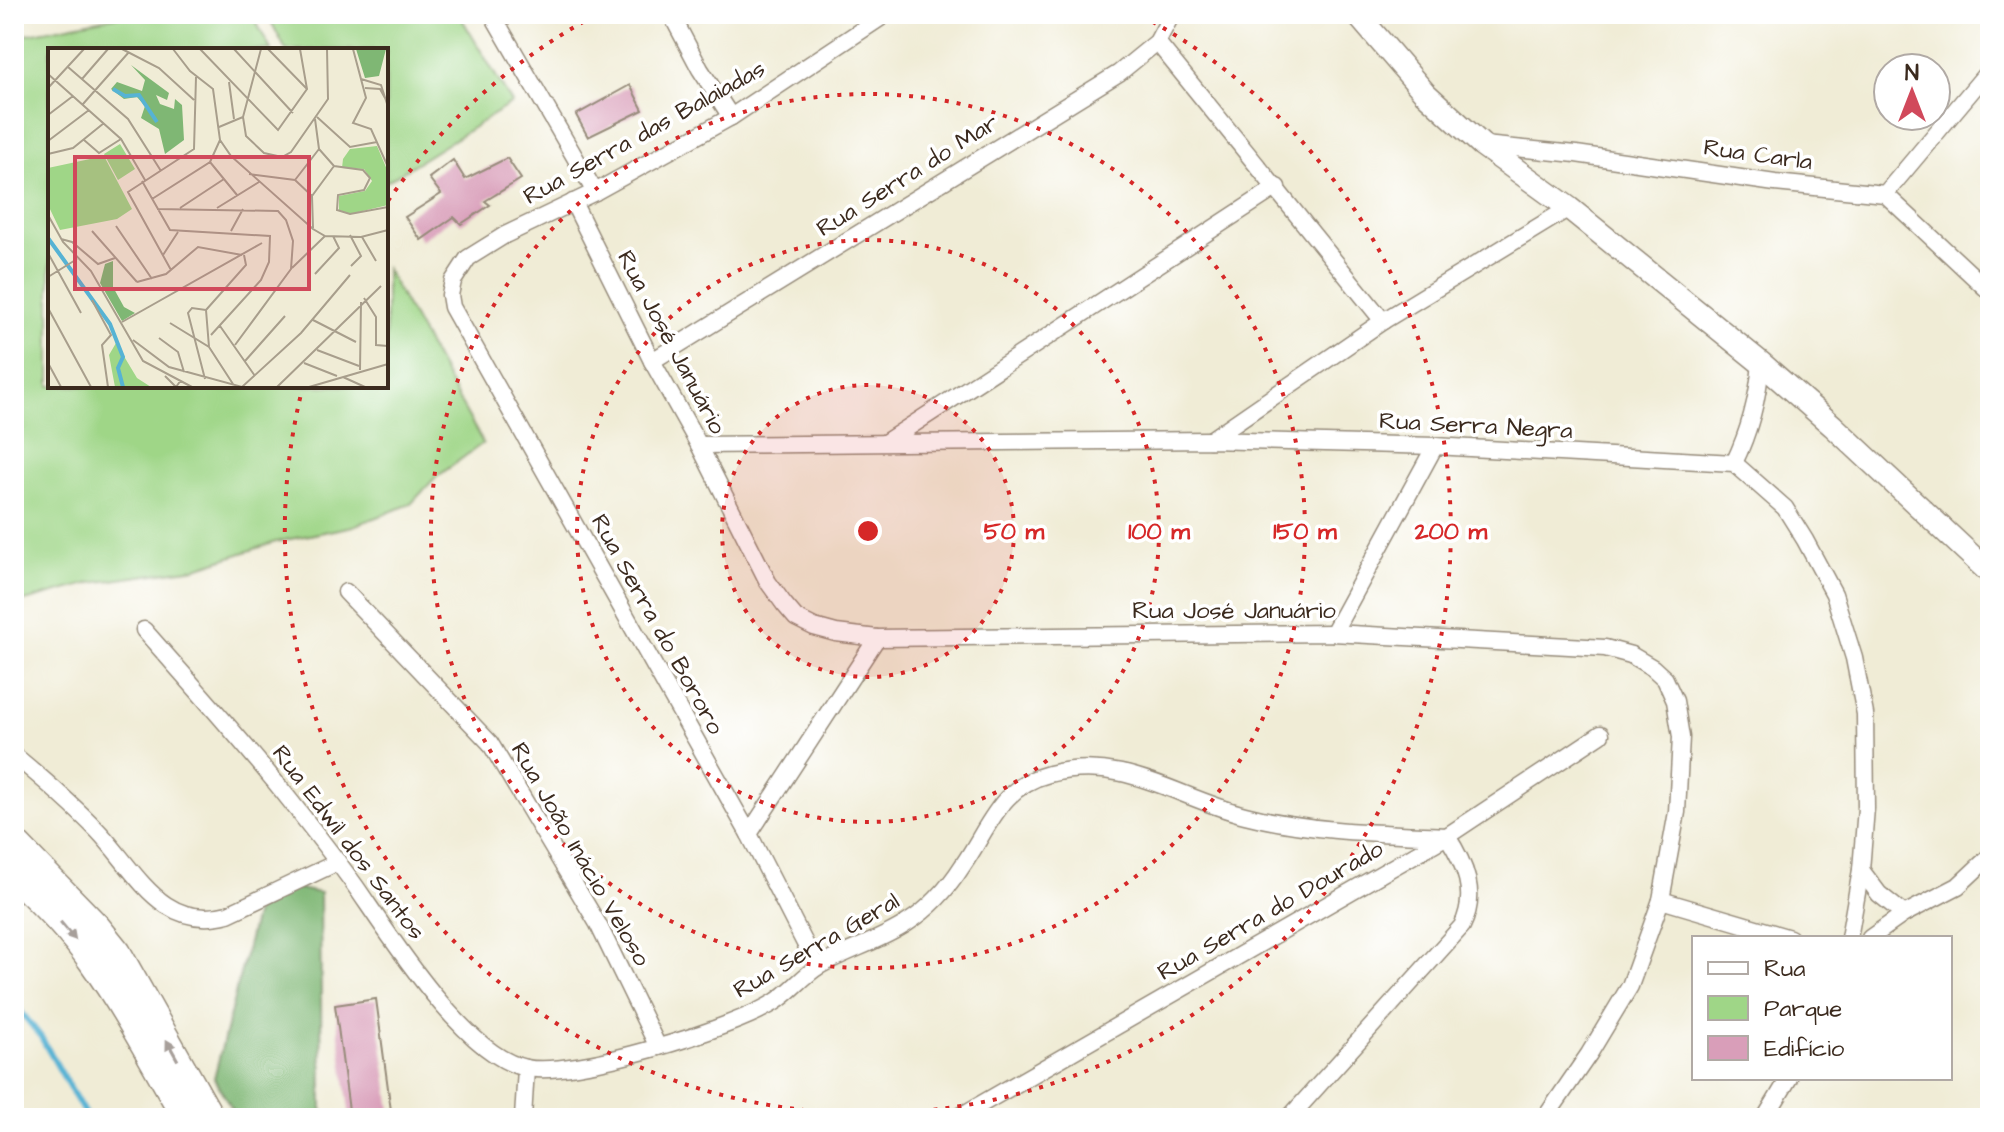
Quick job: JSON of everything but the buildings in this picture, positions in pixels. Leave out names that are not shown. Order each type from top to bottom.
[{"type":"highway","points":[[14,843],[96,927],[117,953],[210,1118]]},
{"type":"highway","points":[[14,875],[65,926],[92,959],[126,1011],[187,1118]]},
{"type":"street","points":[[492,14],[595,192]]},
{"type":"street","points":[[671,14],[700,69],[731,117]]},
{"type":"street","name":"Rua Serra das Balaiadas","points":[[452,307],[450,295],[453,281],[468,258],[505,235],[595,192],[731,117],[886,14]]},
{"type":"street","name":"Rua Serra do Mar","points":[[652,361],[1119,73],[1157,42],[1172,14]]},
{"type":"street","points":[[1357,14],[1424,92],[1482,145],[1569,208],[1761,363],[1990,573]]},
{"type":"street","points":[[1157,42],[1383,321]]},
{"type":"street","points":[[1990,69],[1885,194],[1990,292]]},
{"type":"street","name":"Rua Carla","points":[[1482,145],[1576,154],[1775,183],[1885,194]]},
{"type":"street","points":[[886,443],[1277,187]]},
{"type":"street","name":"Rua José Januário","points":[[573,202],[768,582],[796,618],[814,627],[877,638],[1333,633],[1605,648],[1631,655],[1665,679],[1681,737],[1679,800],[1661,900],[1630,986],[1545,1118]]},
{"type":"street","points":[[1210,440],[1383,321],[1569,208]]},
{"type":"street","name":"Rua Serra do Bororo","points":[[452,307],[749,834],[817,967]]},
{"type":"street","points":[[1761,363],[1755,411],[1734,463],[1785,508],[1834,594],[1854,658],[1865,714],[1867,756],[1861,870],[1849,936]]},
{"type":"street","name":"Rua Serra Negra","points":[[699,445],[1210,440],[1435,446],[1734,463]]},
{"type":"street","points":[[1333,633],[1435,446]]},
{"type":"street","name":"Rua João Inácio Veloso","points":[[346,592],[490,743],[598,924],[658,1047]]},
{"type":"street","name":"Rua Edwil dos Santos","points":[[144,630],[250,751],[338,862],[435,996],[487,1048],[508,1062],[526,1068]]},
{"type":"street","points":[[749,834],[877,638]]},
{"type":"street","name":"Rua Serra do Dourado","points":[[957,1118],[1447,836],[1601,734]]},
{"type":"street","points":[[14,755],[79,811],[145,890],[166,906],[193,917],[211,919],[228,914],[338,862]]},
{"type":"street","name":"Rua Serra Geral","points":[[526,1068],[575,1067],[658,1047],[713,1029],[776,1002],[817,967],[908,923],[942,893],[964,864],[1002,802],[1015,789],[1053,773],[1120,771],[1153,780],[1241,814],[1287,824],[1447,836]]},
{"type":"street","points":[[1289,1118],[1462,926],[1470,900],[1469,883],[1465,868],[1447,836]]},
{"type":"street","points":[[1873,936],[1904,914],[1958,886],[1990,856]]},
{"type":"street","points":[[1861,870],[1879,894],[1904,914]]},
{"type":"street","points":[[1661,900],[1783,936]]},
{"type":"street","points":[[523,1118],[526,1068]]},
{"type":"street","points":[[1765,1118],[1788,1080]]},
{"type":"green space","points":[[128,14],[252,14],[270,48],[48,48],[48,388],[388,388],[388,273],[483,443],[434,479],[411,504],[353,526],[276,542],[196,568],[91,583],[14,604],[14,37]]},
{"type":"green space","points":[[267,14],[459,14],[512,103],[388,181],[388,48],[285,48]]},
{"type":"green space","points":[[294,888],[320,893],[322,1108],[326,1118],[237,1118],[214,1078],[256,911]]},
{"type":"waterway","points":[[14,1003],[41,1037],[87,1118]]}]
